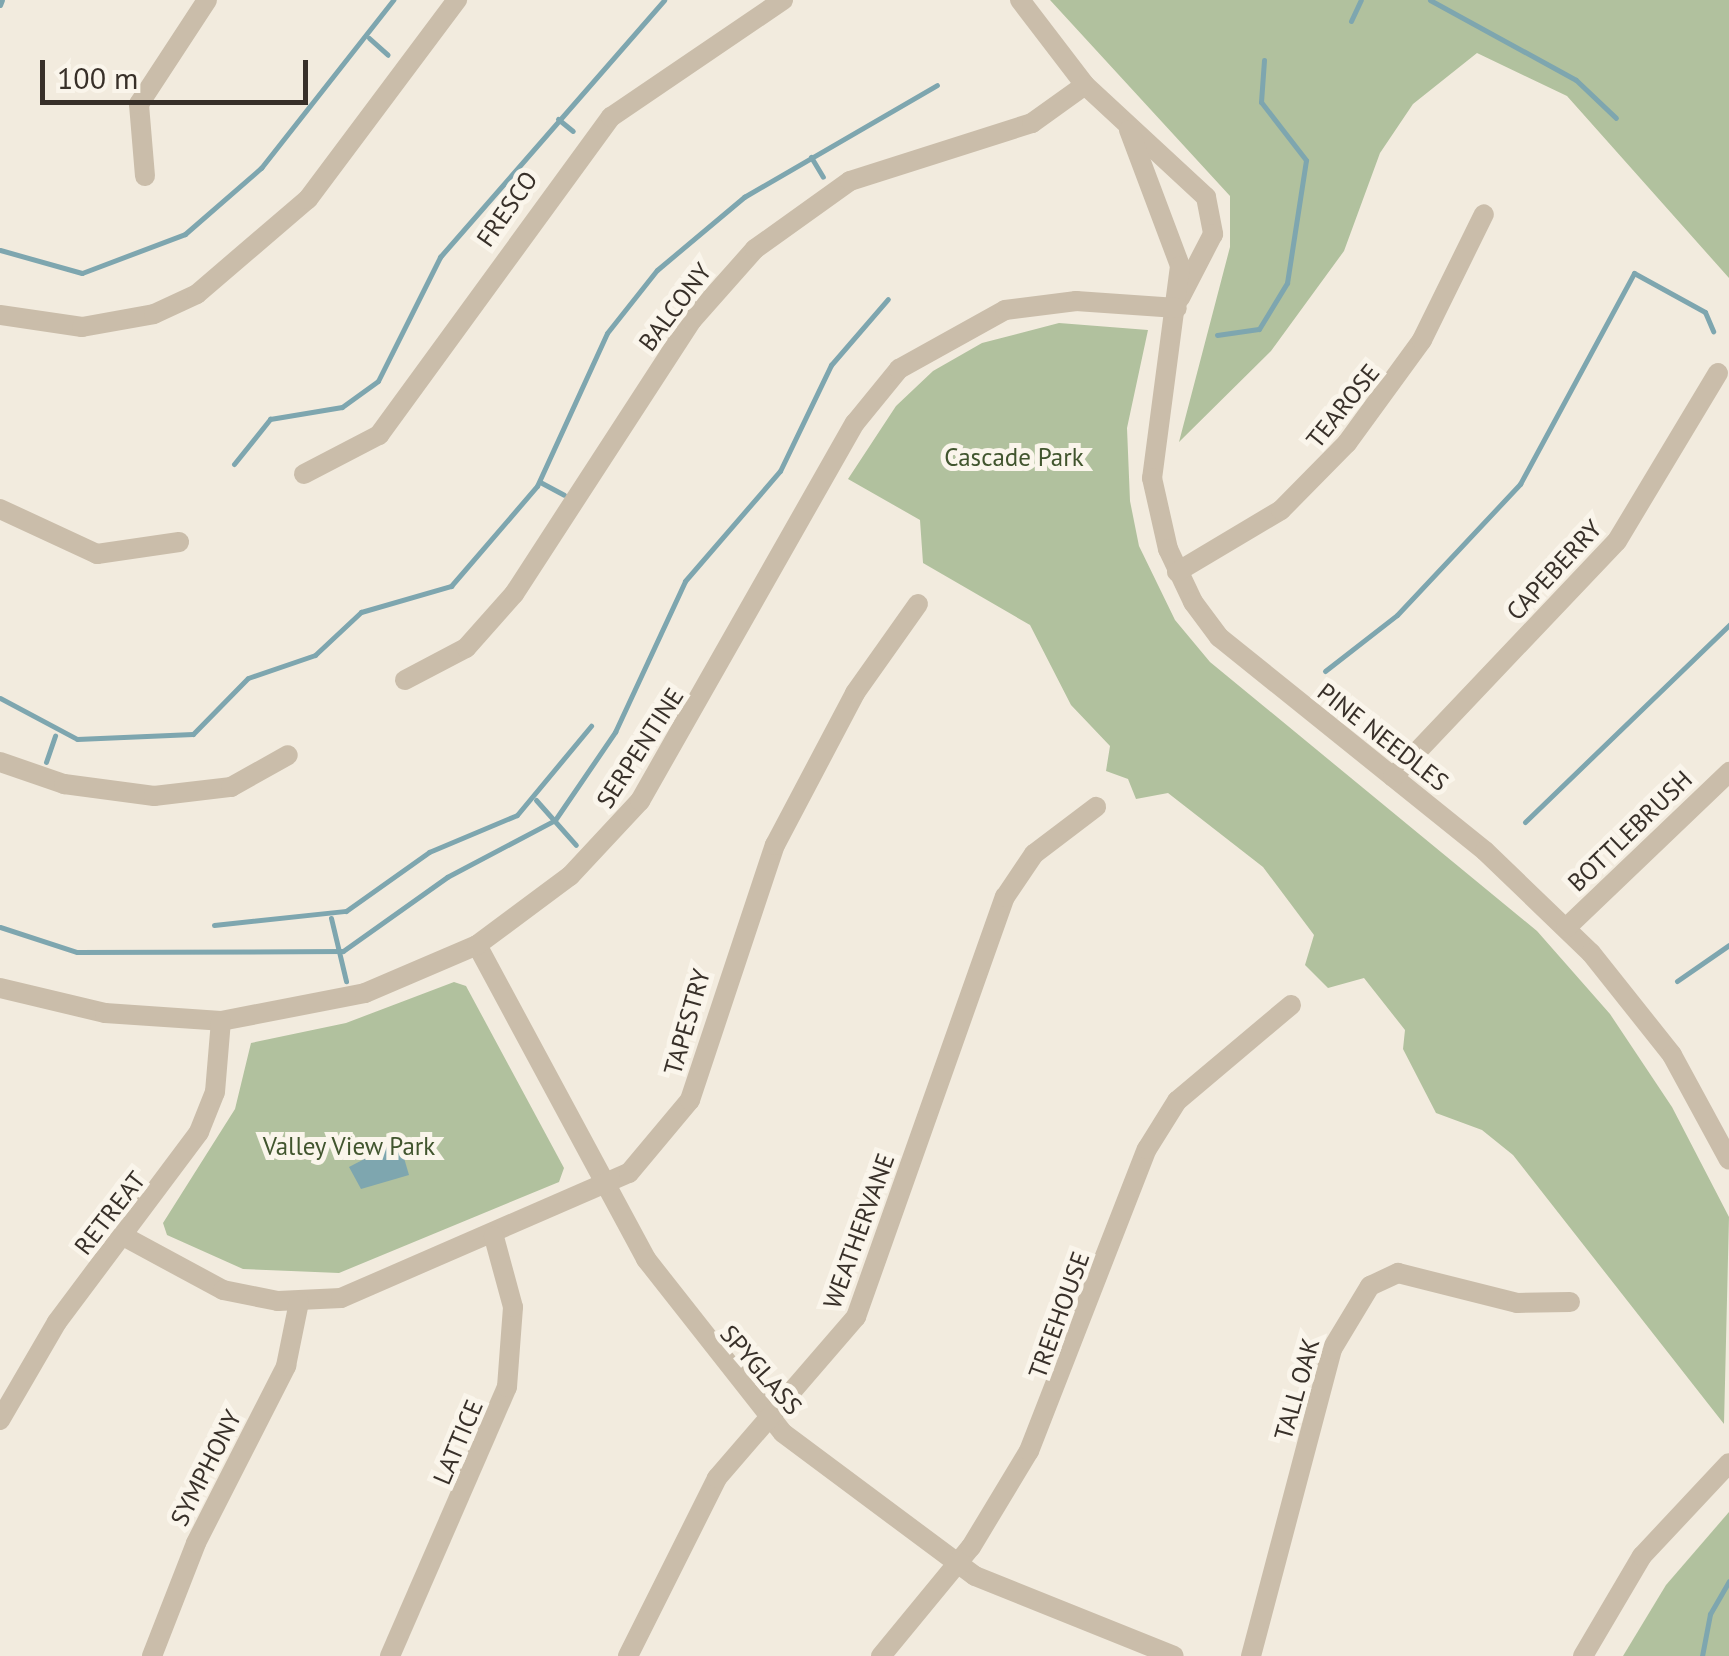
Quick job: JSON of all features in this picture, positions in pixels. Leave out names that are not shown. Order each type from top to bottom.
[{"type":"street","points":[[146,176],[139,104],[207,0]]},
{"type":"street","points":[[0,315],[118,323],[209,286],[308,198],[457,0]]},
{"type":"street","name":"FRESCO","points":[[304,474],[379,436],[612,117],[783,0]]},
{"type":"street","name":"PINE NEEDLES","points":[[1020,0],[1085,86],[1129,130],[1192,178],[1209,207],[1208,249],[1179,303]]},
{"type":"street","name":"BALCONY","points":[[406,680],[466,648],[514,594],[692,320],[755,249],[874,169],[1023,127],[1085,86]]},
{"type":"street","name":"PINE NEEDLES","points":[[1129,130],[1160,197],[1179,303],[1152,478],[1177,572],[1219,637],[1394,777],[1566,928],[1653,1027],[1729,1160]]},
{"type":"street","name":"TEAROSE","points":[[1177,572],[1281,510],[1347,444],[1422,340],[1484,214]]},
{"type":"street","name":"SERPENTINE","points":[[2,993],[104,1013],[222,1022],[365,994],[476,945],[570,876],[640,801],[854,423],[899,369],[1005,310],[1076,300],[1179,303]]},
{"type":"street","name":"CAPEBERRY","points":[[1394,777],[1617,541],[1678,452],[1718,373]]},
{"type":"street","points":[[0,508],[97,554],[179,542]]},
{"type":"street","name":"TAPESTRY","points":[[125,1238],[204,1284],[298,1302],[370,1292],[605,1187],[642,1162],[690,1100],[774,845],[864,678],[918,604]]},
{"type":"street","points":[[0,762],[64,784],[154,796],[231,786],[288,755]]},
{"type":"street","name":"BOTTLEBRUSH","points":[[1566,928],[1729,772]]},
{"type":"street","name":"WEATHERVANE","points":[[628,1656],[709,1492],[769,1418],[827,1360],[866,1296],[1005,897],[1034,854],[1096,807]]},
{"type":"street","name":"SPYGLASS","points":[[476,945],[605,1187],[683,1316],[769,1418],[833,1478],[957,1565],[1055,1614],[1174,1656]]},
{"type":"street","name":"TREEHOUSE","points":[[881,1656],[957,1565],[1049,1413],[1147,1149],[1195,1080],[1291,1005]]},
{"type":"street","name":"RETREAT","points":[[0,1420],[38,1350],[125,1238],[208,1113],[222,1022]]},
{"type":"street","name":"LATTICE","points":[[390,1656],[507,1387],[513,1307],[494,1237]]},
{"type":"street","name":"TALL OAK","points":[[1252,1656],[1332,1349],[1370,1286],[1398,1273],[1517,1303],[1570,1302]]},
{"type":"street","name":"SYMPHONY","points":[[152,1656],[196,1542],[286,1366],[298,1302]]},
{"type":"street","points":[[1582,1656],[1642,1556],[1729,1463]]},
{"type":"green space","points":[[1050,0],[1729,0],[1729,278],[1567,96],[1477,53],[1413,104],[1380,153],[1344,251],[1271,351],[1179,442],[1230,247],[1230,196]]},
{"type":"green space","name":"Cascade Park","points":[[1059,323],[1148,330],[1127,428],[1130,501],[1139,546],[1175,620],[1210,662],[1537,931],[1610,1014],[1672,1107],[1729,1217],[1724,1424],[1513,1155],[1482,1130],[1436,1113],[1403,1049],[1405,1030],[1364,978],[1328,988],[1305,965],[1314,935],[1263,867],[1168,793],[1136,799],[1128,779],[1106,771],[1110,746],[1071,705],[1030,625],[923,563],[920,520],[848,479],[896,406],[933,371],[982,343]]},
{"type":"green space","name":"Valley View Park","points":[[454,982],[466,986],[564,1168],[559,1182],[339,1273],[243,1269],[167,1235],[163,1223],[235,1109],[251,1043],[346,1023]]},
{"type":"green space","points":[[1729,1512],[1729,1656],[1623,1656],[1666,1585]]},
{"type":"water","points":[[399,1141],[409,1175],[361,1189],[349,1167]]},
{"type":"waterway","points":[[0,5],[2,0]]},
{"type":"waterway","points":[[0,250],[82,273],[185,234],[261,168],[393,0]]},
{"type":"waterway","points":[[234,464],[270,419],[342,407],[378,381],[440,257],[664,0]]},
{"type":"waterway","points":[[1351,21],[1361,0]]},
{"type":"waterway","points":[[1430,0],[1576,80],[1616,118]]},
{"type":"waterway","points":[[369,38],[388,55]]},
{"type":"waterway","points":[[1217,335],[1259,329],[1287,283],[1306,160],[1261,102],[1264,60]]},
{"type":"waterway","points":[[0,698],[77,739],[193,734],[248,678],[315,655],[361,612],[451,586],[537,486],[607,333],[657,270],[744,197],[937,85]]},
{"type":"waterway","points":[[558,119],[573,131]]},
{"type":"waterway","points":[[811,157],[823,177]]},
{"type":"waterway","points":[[1325,671],[1397,615],[1520,484],[1634,273],[1705,312],[1713,331]]},
{"type":"waterway","points":[[0,927],[77,952],[343,951],[447,877],[555,820],[615,732],[685,581],[780,471],[831,365],[888,299]]},
{"type":"waterway","points":[[540,482],[564,495]]},
{"type":"waterway","points":[[1525,822],[1729,625]]},
{"type":"waterway","points":[[214,925],[346,911],[429,852],[517,815],[591,726]]},
{"type":"waterway","points":[[46,762],[55,736]]},
{"type":"waterway","points":[[536,800],[576,845]]},
{"type":"waterway","points":[[331,918],[346,981]]},
{"type":"waterway","points":[[1677,981],[1729,945]]},
{"type":"waterway","points":[[1702,1656],[1710,1614],[1729,1581]]}]
